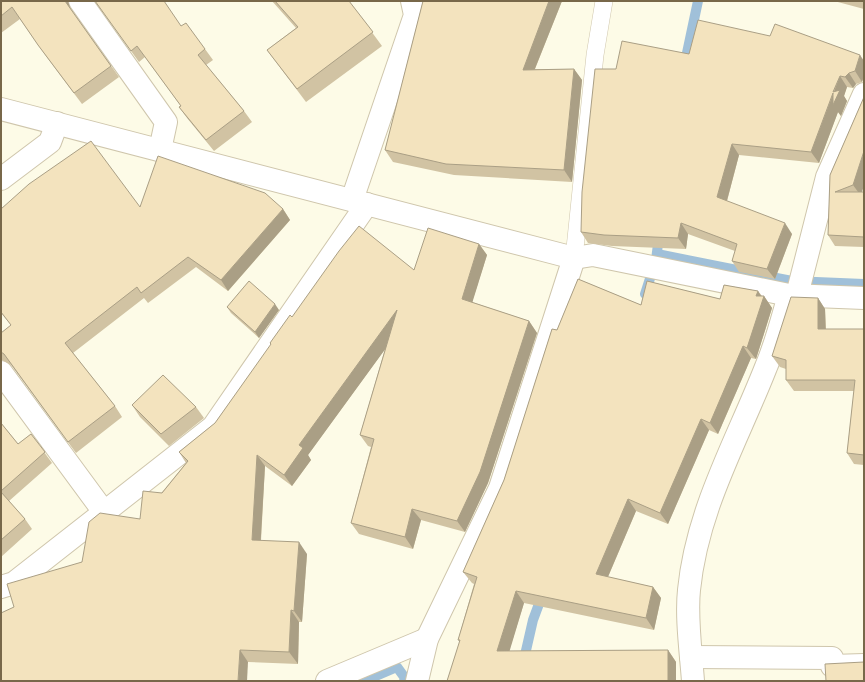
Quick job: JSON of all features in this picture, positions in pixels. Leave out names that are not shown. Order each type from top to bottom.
[{"type":"street","points":[[80,1],[166,122],[160,150]]},
{"type":"street","points":[[1,587],[14,583],[213,427],[360,202],[416,6]]},
{"type":"street","points":[[693,681],[689,592],[697,543],[706,510],[718,478],[767,366],[797,289],[827,177],[864,94]]},
{"type":"street","points":[[1,109],[574,258],[593,255],[652,268],[864,298]]},
{"type":"street","points":[[1,179],[50,142],[57,123]]},
{"type":"street","points":[[417,681],[427,639],[500,488],[574,258]]},
{"type":"street","points":[[1,372],[104,512]]},
{"type":"street","points":[[327,681],[427,639]]},
{"type":"street","points":[[691,657],[832,658],[832,666],[864,665]]},
{"type":"lane","points":[[574,258],[596,55],[604,1]]},
{"type":"building","points":[[1,1],[65,1],[111,66],[74,93],[12,7],[1,16]]},
{"type":"building","points":[[95,1],[164,1],[181,26],[186,23],[205,49],[198,55],[244,111],[206,140],[179,107],[181,106],[137,46],[131,51]]},
{"type":"building","points":[[275,1],[349,1],[373,32],[297,89],[267,50],[298,27]]},
{"type":"building","points":[[423,1],[549,1],[523,70],[574,69],[564,170],[446,164],[385,150]]},
{"type":"building","points":[[698,20],[770,36],[775,24],[860,55],[855,71],[849,73],[845,77],[840,76],[833,92],[840,90],[833,105],[833,93],[811,152],[732,144],[717,197],[785,223],[767,269],[732,261],[737,244],[681,223],[678,238],[604,235],[581,232],[582,192],[595,69],[616,69],[622,41],[689,54]]},
{"type":"building","points":[[864,97],[864,151],[853,185],[835,192],[864,192],[864,237],[828,235],[830,175]]},
{"type":"building","points":[[91,141],[140,207],[158,156],[265,193],[283,209],[221,280],[188,257],[141,293],[137,287],[65,343],[115,406],[68,442],[4,354],[1,352],[1,333],[11,325],[1,312],[1,209],[29,184]]},
{"type":"building","points":[[359,226],[414,270],[428,228],[479,244],[462,299],[529,321],[480,472],[457,521],[412,509],[405,537],[351,523],[374,439],[360,435],[397,310],[299,445],[303,448],[284,475],[257,455],[252,540],[299,542],[294,611],[291,610],[289,652],[240,650],[238,681],[1,681],[1,613],[14,607],[7,584],[82,562],[89,522],[100,513],[140,519],[143,491],[162,493],[188,461],[179,452],[215,423],[290,315],[292,317],[339,251]]},
{"type":"building","points":[[578,279],[641,305],[647,281],[720,299],[724,285],[758,291],[756,296],[764,296],[747,348],[743,346],[710,423],[701,419],[660,513],[628,499],[596,574],[653,587],[646,618],[516,591],[497,651],[668,650],[668,681],[447,681],[477,577],[463,572],[504,480],[552,329],[557,330]]},
{"type":"building","points":[[249,281],[275,304],[255,332],[227,307]]},
{"type":"building","points":[[791,297],[818,298],[818,329],[864,329],[864,455],[847,453],[855,380],[786,380],[786,360],[772,356]]},
{"type":"building","points":[[163,375],[196,407],[161,434],[132,405]]},
{"type":"building","points":[[1,423],[18,444],[31,434],[45,452],[1,491]]},
{"type":"building","points":[[1,492],[25,519],[1,540]]},
{"type":"building","points":[[864,662],[864,681],[826,681],[825,664]]},
{"type":"waterway","points":[[684,67],[698,1]]},
{"type":"waterway","points":[[645,294],[656,260],[659,236]]},
{"type":"waterway","points":[[657,254],[792,281],[864,284]]},
{"type":"waterway","points":[[519,681],[533,620],[543,593]]},
{"type":"waterway","points":[[364,681],[397,667],[405,678],[404,681]]}]
